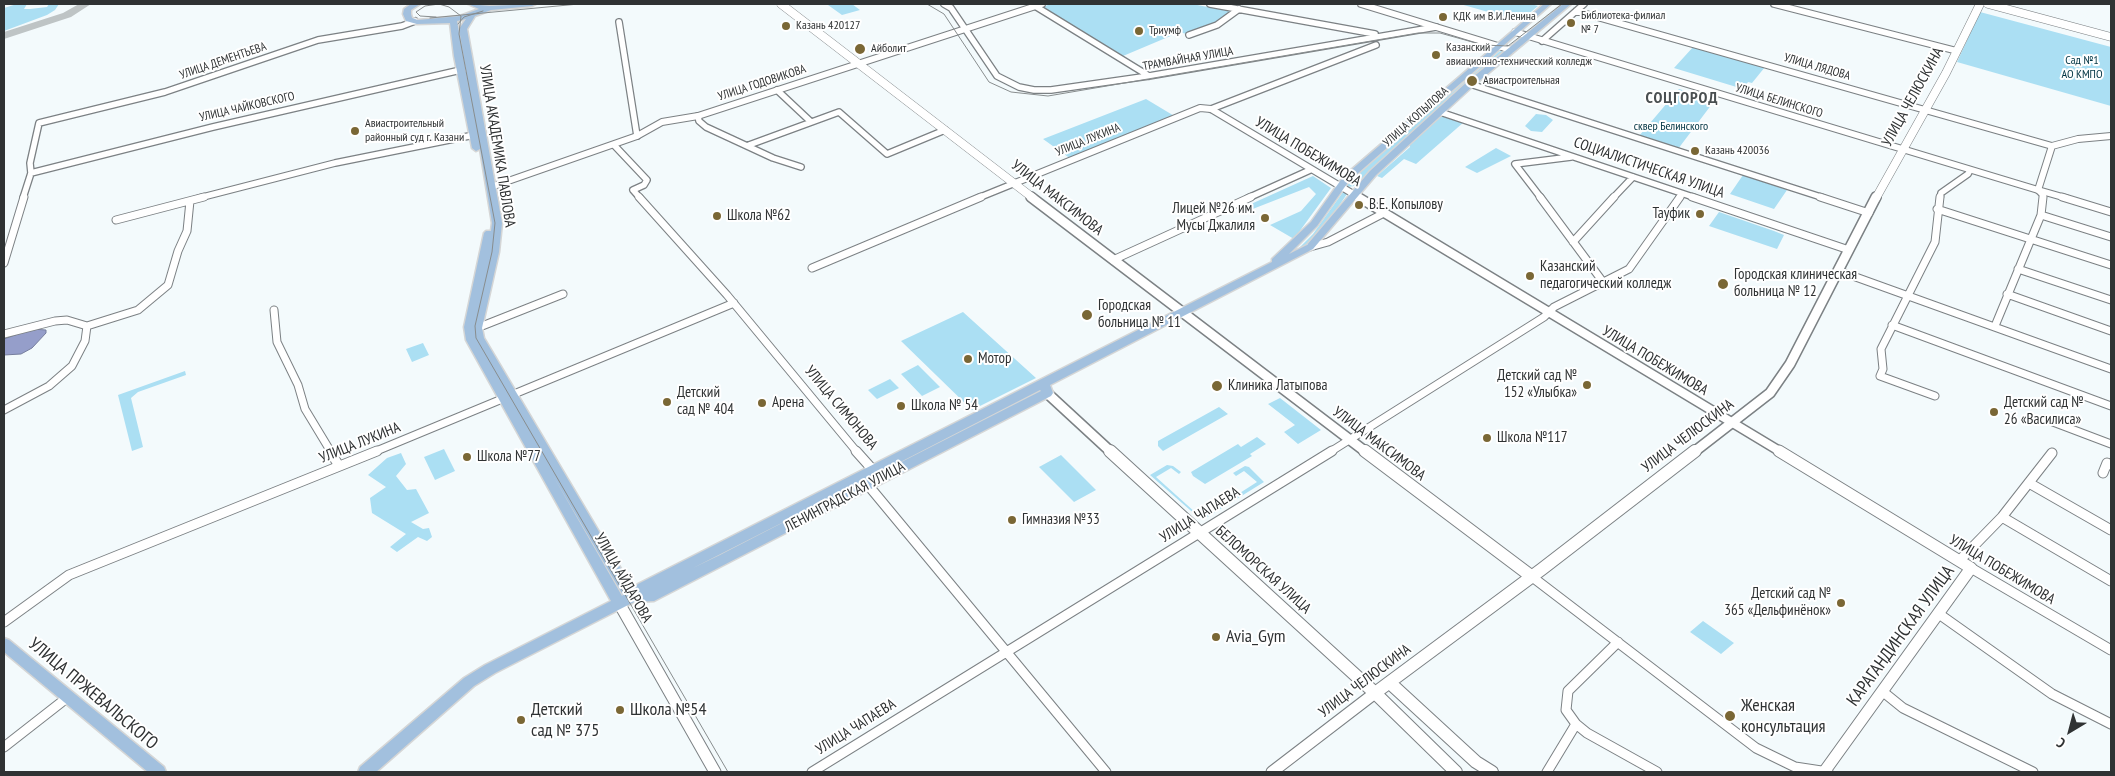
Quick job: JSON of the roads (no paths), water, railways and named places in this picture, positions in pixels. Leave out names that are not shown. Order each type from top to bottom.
[{"type":"main road","points":[[415,21],[409,18],[407,11],[416,4]]},
{"type":"main road","name":"УЛИЦА ДЕМЕНТЬЕВА","points":[[415,21],[452,19],[474,9],[532,4]]},
{"type":"main road","name":"УЛИЦА МАКСИМОВА","points":[[781,4],[1349,440],[1531,576]]},
{"type":"main road","name":"УЛИЦА КОПЫЛОВА","points":[[1339,186],[1548,4]]},
{"type":"main road","points":[[1553,4],[1567,4]]},
{"type":"main road","name":"УЛИЦА КОПЫЛОВА","points":[[1353,194],[1373,172],[1470,84],[1567,4]]},
{"type":"main road","name":"УЛИЦА ЧЕЛЮСКИНА","points":[[1375,694],[1732,423],[1770,393],[1781,381],[1901,150],[1926,110],[1980,4]]},
{"type":"main road","points":[[1988,4],[2111,37]]},
{"type":"main road","name":"УЛИЦА АКАДЕМИКА ПАВЛОВА","points":[[474,9],[463,29],[465,69],[474,135],[490,224],[486,252],[469,327],[470,336],[508,397]]},
{"type":"main road","name":"УЛИЦА АКАДЕМИКА ПАВЛОВА","points":[[452,19],[491,187],[498,232],[477,328]]},
{"type":"main road","name":"ЛЕНИНГРАДСКАЯ УЛИЦА","points":[[1263,272],[1303,236],[1339,186]]},
{"type":"main road","name":"ЛЕНИНГРАДСКАЯ УЛИЦА","points":[[625,600],[648,597],[868,485],[1182,312],[1310,247],[1353,194]]},
{"type":"main road","points":[[477,328],[479,338],[508,397]]},
{"type":"main road","name":"ЛЕНИНГРАДСКАЯ УЛИЦА","points":[[365,772],[469,682],[515,655],[625,600],[643,588],[714,550],[873,470],[1045,388]]},
{"type":"main road","name":"БЕЛОМОРСКАЯ УЛИЦА","points":[[1045,388],[1199,533],[1375,694],[1456,772]]},
{"type":"main road","name":"УЛИЦА АЙДАРОВА","points":[[508,397],[625,600]]},
{"type":"main road","name":"УЛИЦА ПРЖЕВАЛЬСКОГО","points":[[4,644],[159,772]]},
{"type":"main road","points":[[1390,683],[1458,746],[1492,772]]},
{"type":"street","name":"ТРАМВАЙНАЯ УЛИЦА","points":[[944,4],[951,8],[997,76],[1019,87],[1051,90],[1149,76],[1382,35],[1440,27]]},
{"type":"street","name":"УЛИЦА ГОДОВИКОВА","points":[[491,187],[614,145],[637,136],[662,122],[698,116],[860,65],[1042,4]]},
{"type":"street","points":[[1210,4],[1382,35]]},
{"type":"street","points":[[1362,4],[1513,48]]},
{"type":"street","points":[[1542,41],[1584,4]]},
{"type":"street","points":[[1774,4],[1957,51]]},
{"type":"street","points":[[1034,6],[1149,76]]},
{"type":"street","points":[[1189,34],[1217,25],[1239,9]]},
{"type":"street","name":"УЛИЦА ЛЯДОВА","points":[[1576,11],[2052,146]]},
{"type":"street","name":"УЛИЦА ДЕМЕНТЬЕВА","points":[[31,173],[30,163],[39,123],[163,93],[318,40],[402,26],[415,21]]},
{"type":"street","points":[[620,22],[637,136]]},
{"type":"street","name":"УЛИЦА БЕЛИНСКОГО","points":[[1514,32],[2111,212]]},
{"type":"street","name":"УЛИЦА ЛУКИНА","points":[[812,268],[1200,108],[1211,109],[1356,51],[1376,45]]},
{"type":"street","name":"УЛИЦА ЧАЙКОВСКОГО","points":[[31,173],[213,126],[465,69]]},
{"type":"street","points":[[1470,84],[1869,213]]},
{"type":"street","points":[[777,90],[810,121]]},
{"type":"street","name":"УЛИЦА ПОБЕЖИМОВА","points":[[1211,109],[1971,568],[2111,650]]},
{"type":"street","points":[[749,145],[810,121],[839,112],[886,154],[945,130]]},
{"type":"street","name":"СОЦИАЛИСТИЧЕСКАЯ УЛИЦА","points":[[1440,112],[1849,250]]},
{"type":"street","points":[[698,116],[699,121],[706,127],[749,145],[773,158],[801,167]]},
{"type":"street","points":[[116,220],[335,163],[474,135]]},
{"type":"street","points":[[1995,326],[2041,215],[2042,195],[2038,190],[2052,146],[2078,139],[2111,136]]},
{"type":"street","name":"УЛИЦА СИМОНОВА","points":[[614,145],[647,180],[644,185],[633,190],[734,303],[873,470],[868,485]]},
{"type":"street","points":[[1573,157],[1516,164],[1603,282]]},
{"type":"street","points":[[1113,260],[1310,170]]},
{"type":"street","points":[[1934,396],[1880,376],[1883,369],[1881,349],[1935,242],[1937,209],[1941,194],[1968,174],[1970,170]]},
{"type":"street","points":[[4,264],[31,173]]},
{"type":"street","points":[[1573,242],[1634,177]]},
{"type":"street","name":"УЛИЦА ЧАПАЕВА","points":[[812,772],[1349,440],[1548,313],[1554,307],[1629,269],[1682,194]]},
{"type":"street","points":[[4,334],[55,321],[67,320],[87,326],[138,310],[168,285],[171,269],[187,231],[190,201]]},
{"type":"street","points":[[1937,209],[2111,265]]},
{"type":"street","name":"ЛЕНИНГРАДСКАЯ УЛИЦА","points":[[1310,247],[1328,242],[1384,214]]},
{"type":"street","points":[[2041,215],[2111,237]]},
{"type":"street","points":[[2018,269],[2111,300]]},
{"type":"street","points":[[1839,271],[2111,368]]},
{"type":"street","points":[[477,328],[562,294]]},
{"type":"street","points":[[2007,294],[2111,331]]},
{"type":"street","name":"УЛИЦА ЛУКИНА","points":[[4,622],[69,574],[339,466],[734,303]]},
{"type":"street","points":[[274,310],[277,342],[298,385],[304,406],[339,466]]},
{"type":"street","points":[[1892,325],[2111,406]]},
{"type":"street","points":[[4,410],[49,386],[72,366],[85,342],[87,326]]},
{"type":"street","points":[[2045,419],[2111,444]]},
{"type":"street","name":"КАРАГАНДИНСКАЯ УЛИЦА","points":[[1960,560],[2002,517],[2052,453]]},
{"type":"street","points":[[2103,473],[2107,463],[2111,465]]},
{"type":"street","points":[[2029,483],[2111,530]]},
{"type":"street","points":[[868,485],[1106,772]]},
{"type":"street","points":[[2002,517],[2111,581]]},
{"type":"street","name":"КАРАГАНДИНСКАЯ УЛИЦА","points":[[1825,772],[1971,568]]},
{"type":"street","name":"УЛИЦА МАКСИМОВА","points":[[1531,576],[1756,748],[1794,767],[1825,772]]},
{"type":"street","name":"УЛИЦА АЙДАРОВА","points":[[625,600],[715,772]]},
{"type":"street","points":[[1939,614],[2052,694],[2111,724]]},
{"type":"street","points":[[1618,642],[1568,691],[1566,710],[1576,724],[1587,733],[1657,772]]},
{"type":"street","points":[[1882,691],[1903,708],[2033,772]]},
{"type":"street","name":"УЛИЦА ЧЕЛЮСКИНА","points":[[1272,772],[1375,694]]},
{"type":"street","points":[[4,747],[68,697]]},
{"type":"street","points":[[1547,772],[1576,724]]},
{"type":"tram line","points":[[436,17],[420,16],[416,12],[425,6],[439,4],[449,7],[460,15]]},
{"type":"tram line","points":[[474,14],[579,4]]},
{"type":"tram line","points":[[927,4],[944,14],[989,82],[1011,92],[1048,96],[1418,33],[1440,33],[1483,45],[1508,46],[1562,4]]},
{"type":"tram line","points":[[474,14],[483,11]]},
{"type":"tram line","points":[[460,15],[474,14]]},
{"type":"tram line","points":[[460,21],[464,17],[474,14]]},
{"type":"tram line","points":[[430,18],[460,15]]},
{"type":"tram line","points":[[460,15],[460,21]]},
{"type":"tram line","points":[[460,21],[459,34],[495,223],[492,252],[475,326],[476,338],[728,772]]},
{"type":"place","name":"КДК им В.И.Ленина","points":[[1443,17]]},
{"type":"place","name":"Библиотека-филиал № 7","points":[[1571,23]]},
{"type":"place","name":"Казань 420127","points":[[786,26]]},
{"type":"place","name":"Триумф","points":[[1139,31]]},
{"type":"place","name":"Айболит","points":[[860,49]]},
{"type":"place","name":"Казанский авиационно-технический колледж","points":[[1436,55]]},
{"type":"place","name":"Авиастроительная","points":[[1472,81]]},
{"type":"place","name":"Авиастроительный районный суд г. Казани","points":[[355,131]]},
{"type":"place","name":"Казань 420036","points":[[1695,151]]},
{"type":"place","name":"В.Е. Копылову","points":[[1359,205]]},
{"type":"place","name":"Тауфик","points":[[1700,214]]},
{"type":"place","name":"Школа №62","points":[[717,216]]},
{"type":"place","name":"Лицей №26 им. Мусы Джалиля","points":[[1265,218]]},
{"type":"place","name":"Казанский педагогический колледж","points":[[1530,276]]},
{"type":"place","name":"Городская клиническая больница № 12","points":[[1723,284]]},
{"type":"place","name":"Городская больница № 11","points":[[1087,315]]},
{"type":"place","name":"Мотор","points":[[968,359]]},
{"type":"place","name":"Детский сад № 152 «Улыбка»","points":[[1587,385]]},
{"type":"place","name":"Клиника Латыпова","points":[[1217,386]]},
{"type":"place","name":"Детский сад № 404","points":[[667,402]]},
{"type":"place","name":"Арена","points":[[762,403]]},
{"type":"place","name":"Школа № 54","points":[[901,406]]},
{"type":"place","name":"Детский сад № 26 «Василиса»","points":[[1994,412]]},
{"type":"place","name":"Школа №117","points":[[1487,438]]},
{"type":"place","name":"Школа №77","points":[[467,457]]},
{"type":"place","name":"Гимназия №33","points":[[1012,520]]},
{"type":"place","name":"Детский сад № 365 «Дельфинёнок»","points":[[1841,603]]},
{"type":"place","name":"Avia_Gym","points":[[1216,637]]},
{"type":"place","name":"Школа №54","points":[[620,710]]},
{"type":"place","name":"Женская консультация","points":[[1730,716]]},
{"type":"place","name":"Детский сад № 375","points":[[521,720]]},
{"type":"district","name":"СОЦГОРОД","points":[[1682,98]]},
{"type":"park label","name":"Сад №1 АО КМПО","points":[[2082,68]]},
{"type":"park label","name":"сквер Белинского","points":[[1671,127]]}]
